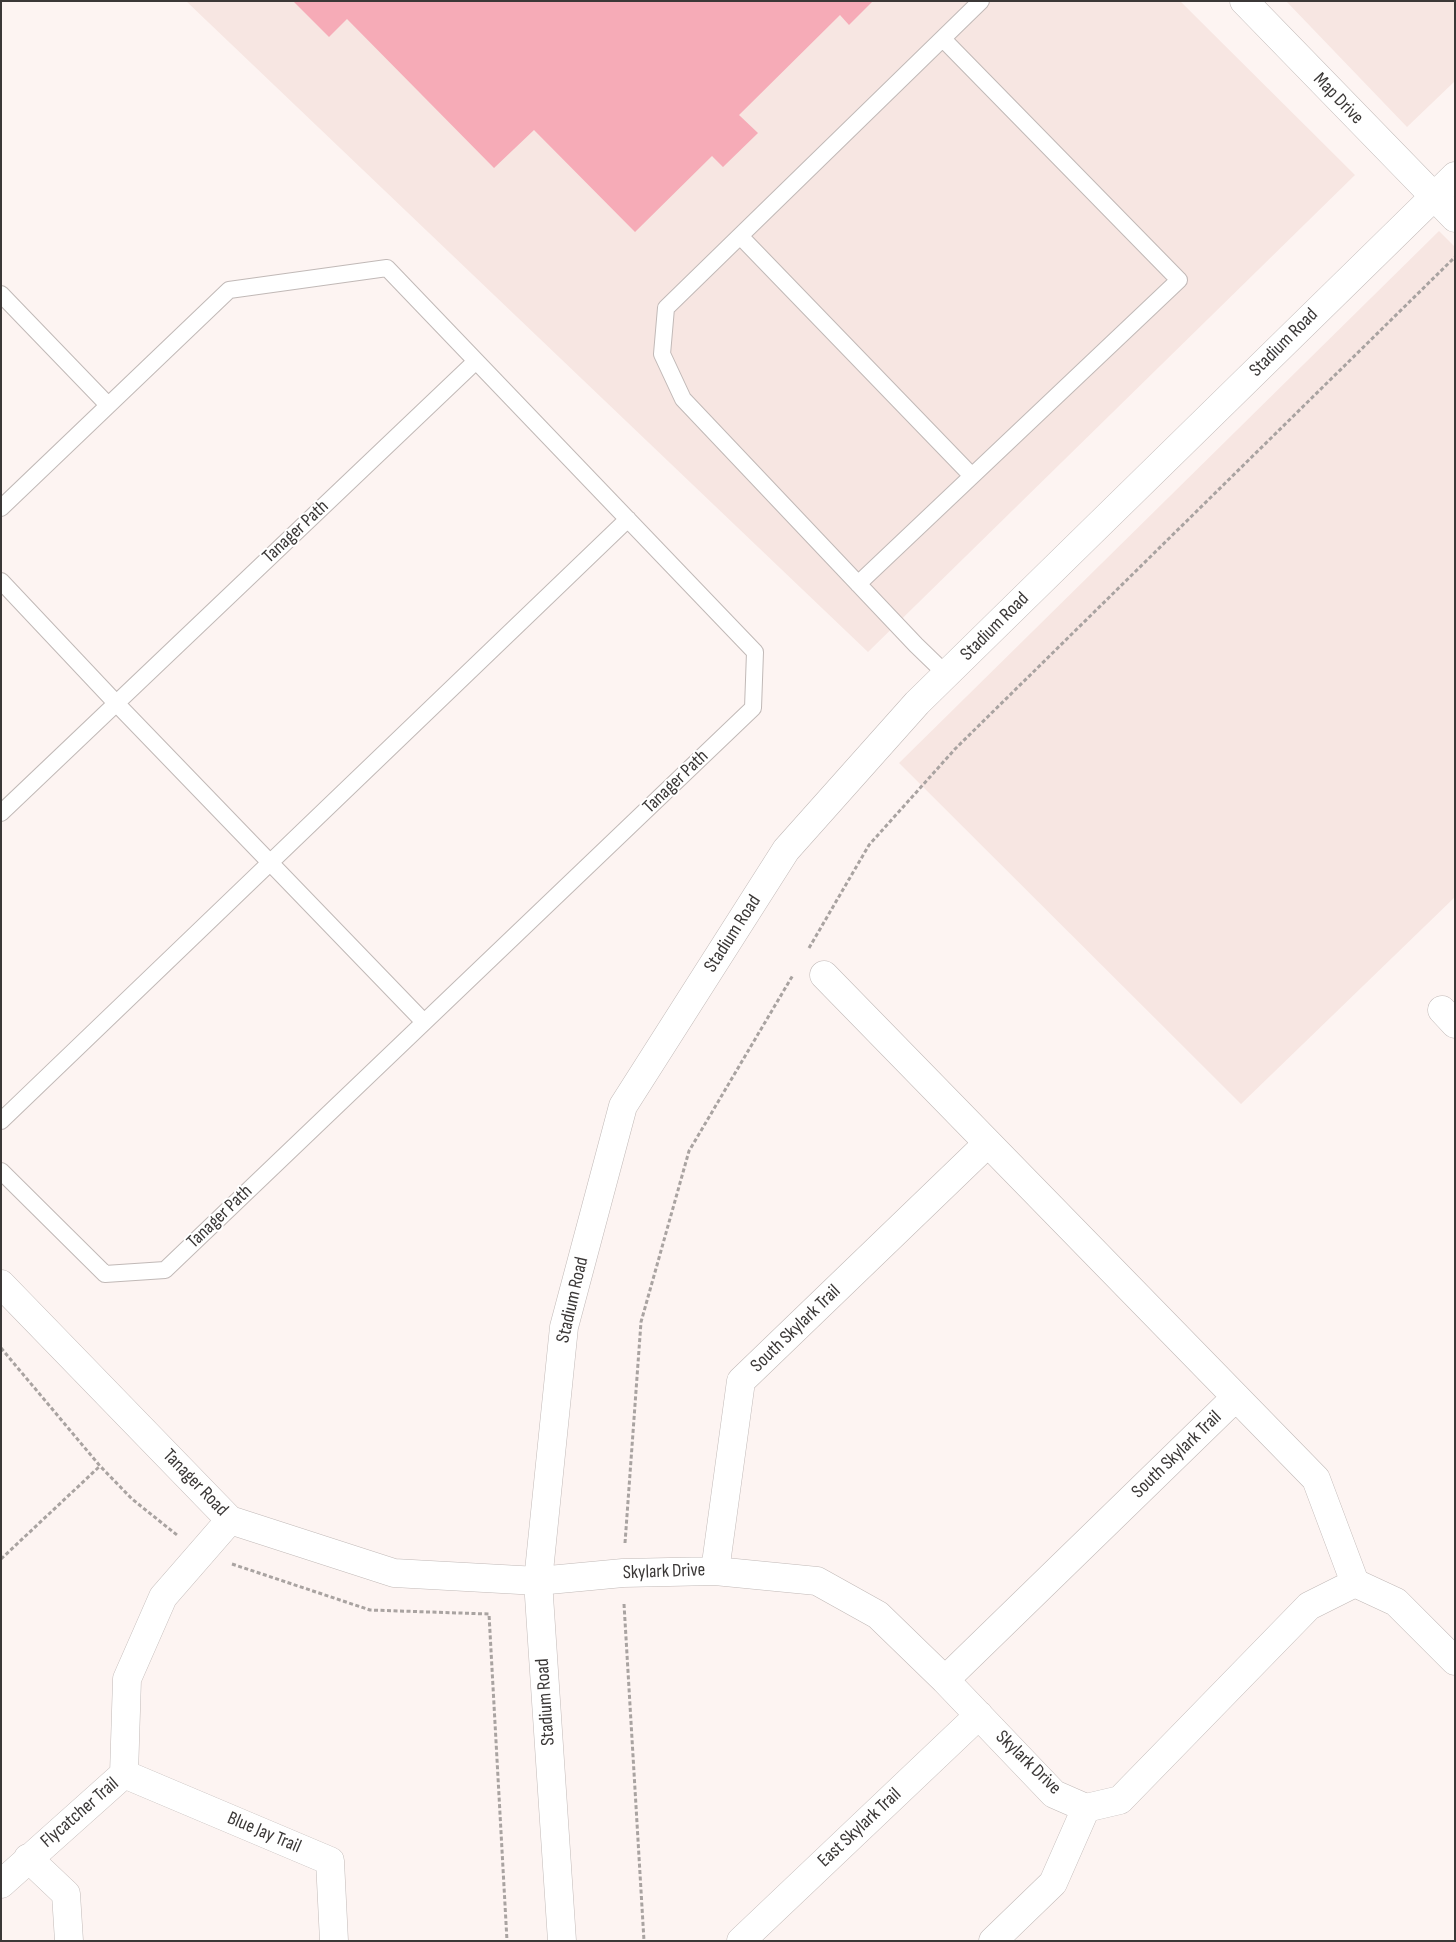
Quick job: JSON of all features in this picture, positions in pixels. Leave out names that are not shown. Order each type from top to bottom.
[{"type":"street","name":"Map Drive","points":[[1244,1],[1455,218]]},
{"type":"street","name":"Stadium Road","points":[[562,1941],[538,1581],[564,1327],[622,1106],[786,850],[917,704],[1455,176]]},
{"type":"street","name":"South Skylark Trail","points":[[824,975],[1316,1479],[1355,1583]]},
{"type":"street","name":"South Skylark Trail","points":[[715,1571],[741,1381],[988,1143]]},
{"type":"street","name":"Tanager Road","points":[[1,1284],[230,1520],[394,1573],[538,1581]]},
{"type":"street","name":"South Skylark Trail","points":[[945,1680],[1236,1398]]},
{"type":"street","name":"Flycatcher Trail","points":[[1,1884],[124,1774],[127,1679],[163,1597],[230,1520]]},
{"type":"street","name":"Skylark Drive","points":[[538,1581],[622,1572],[715,1571],[817,1581],[878,1615],[945,1680],[1054,1794],[1086,1808]]},
{"type":"street","points":[[993,1941],[1053,1883],[1086,1808],[1120,1800],[1309,1606],[1355,1583],[1396,1602],[1455,1662]]},
{"type":"street","name":"East Skylark Trail","points":[[741,1941],[979,1715]]},
{"type":"street","name":"Blue Jay Trail","points":[[124,1774],[330,1860],[334,1941]]},
{"type":"street","points":[[28,1858],[66,1894],[69,1941]]},
{"type":"lane","points":[[946,675],[683,399],[662,354],[666,308],[982,1]]},
{"type":"lane","points":[[858,584],[1179,280],[943,39]]},
{"type":"lane","points":[[740,236],[972,476]]},
{"type":"lane","name":"Tanager Path","points":[[1,508],[229,290],[388,268],[755,652],[753,708],[165,1270],[105,1274],[1,1171]]},
{"type":"lane","points":[[1,294],[108,405]]},
{"type":"lane","name":"Tanager Path","points":[[1,813],[476,361]]},
{"type":"lane","points":[[1,1121],[628,519]]},
{"type":"lane","points":[[1,581],[424,1022]]},
{"type":"path","points":[[1,1348],[100,1466],[132,1498],[201,1554],[370,1610],[489,1614],[507,1941]]},
{"type":"path","points":[[1,1559],[100,1466]]},
{"type":"shaded area","points":[[186,1],[1180,1],[1355,175],[868,652]]},
{"type":"shaded area","points":[[1286,1],[1455,1],[1455,81],[1407,127]]},
{"type":"shaded area","points":[[1439,231],[1455,247],[1455,897],[1241,1104],[899,763]]},
{"type":"building","points":[[293,1],[873,1],[849,25],[840,15],[739,115],[758,133],[723,167],[712,156],[635,232],[534,130],[494,168],[347,19],[329,37]]}]
